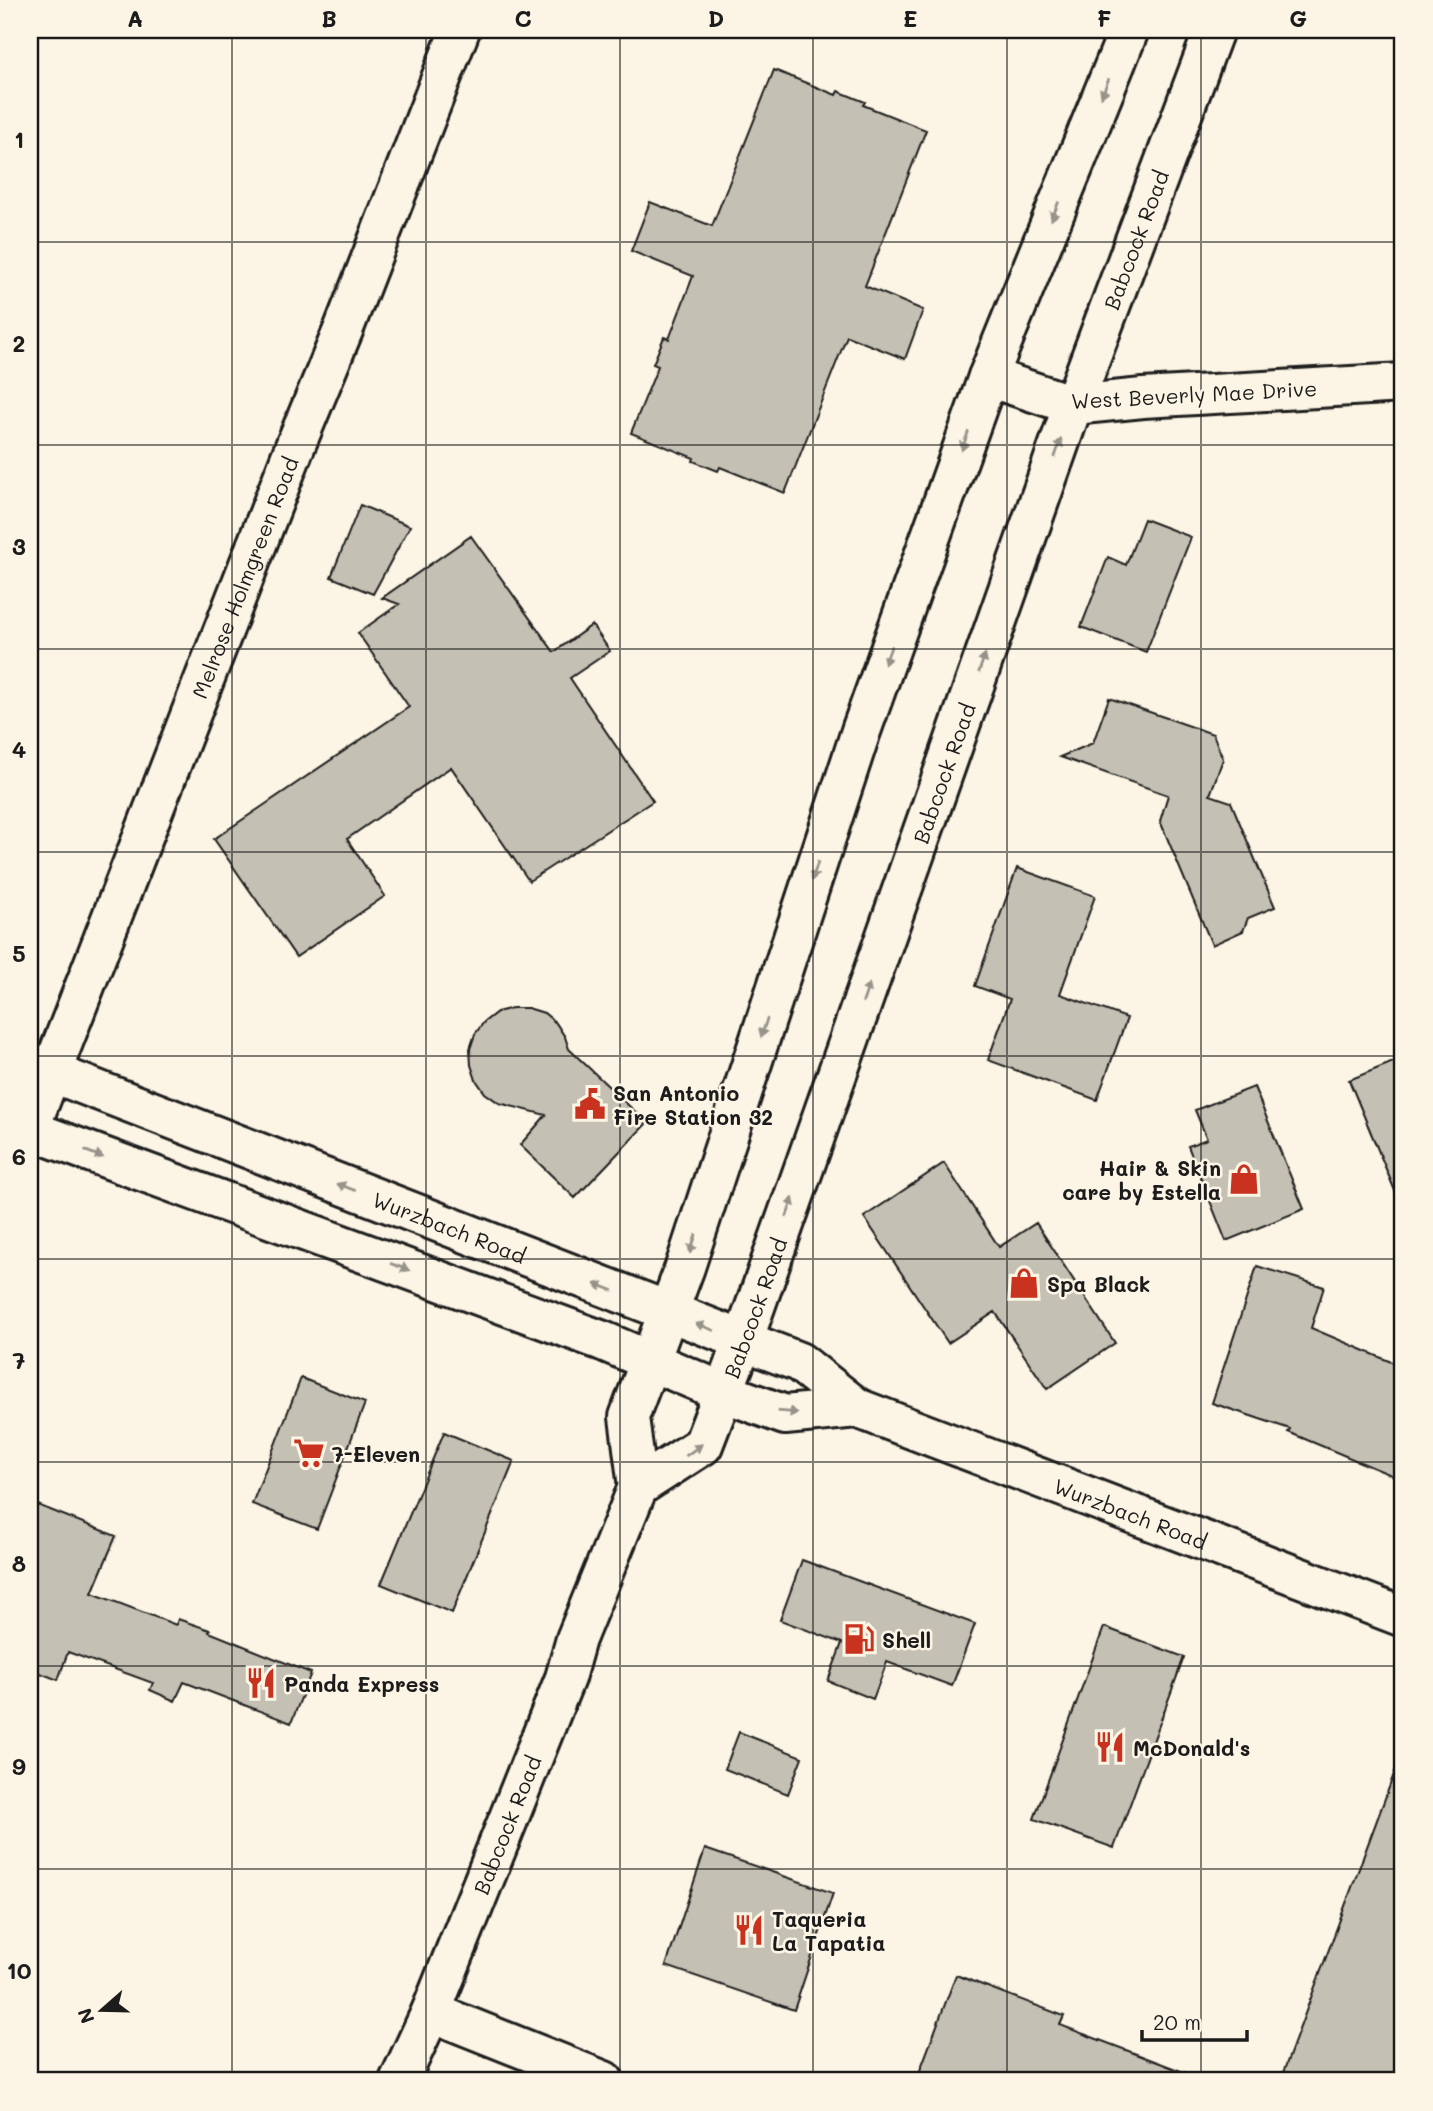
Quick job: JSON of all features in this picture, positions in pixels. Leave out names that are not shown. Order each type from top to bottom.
[{"type":"main road","name":"Melrose Holmgreen Road","points":[[30,1128],[40,1068],[460,30]]},
{"type":"main road","name":"Babcock Road","points":[[399,2081],[431,2012],[565,1678],[576,1639],[638,1487],[629,1418],[689,1254],[861,731],[988,377],[1129,30]]},
{"type":"main road","name":"Babcock Road","points":[[638,1487],[703,1445],[743,1341],[1073,405],[1214,30]]},
{"type":"main road","name":"West Beverly Mae Drive","points":[[988,377],[1073,405],[1143,398],[1403,383]]},
{"type":"main road","name":"Wurzbach Road","points":[[40,1068],[799,1362],[857,1408],[1403,1617]]},
{"type":"main road","name":"Wurzbach Road","points":[[30,1128],[603,1341],[785,1415],[857,1408]]},
{"type":"main road","points":[[431,2012],[604,2081]]},
{"type":"building","points":[[774,70],[836,95],[838,91],[865,102],[863,105],[926,130],[865,286],[923,310],[905,359],[847,336],[785,493],[720,467],[718,471],[693,461],[694,458],[631,433],[658,366],[653,364],[664,337],[669,339],[693,276],[631,251],[650,202],[712,226]]},
{"type":"building","points":[[360,505],[410,526],[373,594],[331,577]]},
{"type":"building","points":[[1144,519],[1191,537],[1146,652],[1081,627],[1108,557],[1126,565]]},
{"type":"building","points":[[471,536],[554,652],[592,625],[610,651],[570,678],[653,801],[529,881],[451,767],[347,839],[385,896],[296,957],[214,839],[409,707],[358,633],[399,604],[382,598]]},
{"type":"building","points":[[1109,698],[1213,734],[1223,759],[1210,795],[1231,802],[1275,907],[1248,918],[1243,931],[1212,945],[1160,821],[1168,795],[1060,757],[1093,743]]},
{"type":"building","points":[[1017,868],[1095,896],[1060,994],[1127,1018],[1097,1100],[988,1060],[1010,999],[975,986]]},
{"type":"building","name":"San Antonio Fire Station 32","points":[[528,1008],[544,1013],[556,1023],[569,1049],[647,1123],[575,1198],[520,1145],[546,1115],[499,1103],[485,1093],[476,1080],[471,1065],[470,1049],[475,1034],[484,1022],[497,1012]]},
{"type":"building","points":[[1403,1058],[1403,1210],[1349,1080]]},
{"type":"building","points":[[1254,1087],[1304,1209],[1226,1241],[1188,1146],[1207,1139],[1195,1110]]},
{"type":"building","points":[[944,1163],[999,1247],[1036,1223],[1115,1343],[1047,1389],[995,1312],[948,1343],[864,1217]]},
{"type":"building","points":[[1257,1266],[1324,1287],[1311,1328],[1403,1367],[1403,1480],[1288,1432],[1290,1429],[1212,1403]]},
{"type":"building","name":"7-Eleven","points":[[301,1378],[365,1403],[317,1529],[252,1504]]},
{"type":"building","points":[[444,1432],[514,1461],[452,1613],[381,1584]]},
{"type":"building","points":[[30,1502],[116,1536],[92,1593],[176,1625],[178,1619],[210,1630],[209,1632],[311,1673],[291,1723],[184,1682],[175,1701],[150,1690],[153,1683],[68,1652],[58,1680],[30,1669]]},
{"type":"building","points":[[802,1560],[975,1624],[952,1686],[887,1662],[873,1699],[828,1681],[842,1643],[780,1620]]},
{"type":"building","points":[[1104,1627],[1184,1657],[1114,1848],[1034,1819]]},
{"type":"building","points":[[739,1732],[802,1757],[788,1794],[725,1769]]},
{"type":"building","points":[[1400,1758],[1403,1759],[1403,2081],[1280,2081]]},
{"type":"building","name":"Taqueria La Tapatia","points":[[705,1849],[833,1893],[794,2010],[666,1966]]},
{"type":"building","points":[[956,1975],[1064,2016],[1060,2025],[1202,2081],[916,2081]]},
{"type":"place","name":"San Antonio Fire Station 32","points":[[590,1104]]},
{"type":"place","name":"Hair & Skin care by Estella","points":[[1244,1179]]},
{"type":"place","name":"Spa Black","points":[[1024,1283]]},
{"type":"place","name":"7-Eleven","points":[[309,1453]]},
{"type":"place","name":"Shell","points":[[859,1639]]},
{"type":"place","name":"Panda Express","points":[[261,1683]]},
{"type":"place","name":"McDonald's","points":[[1110,1747]]},
{"type":"place","name":"Taqueria La Tapatia","points":[[749,1930]]}]
